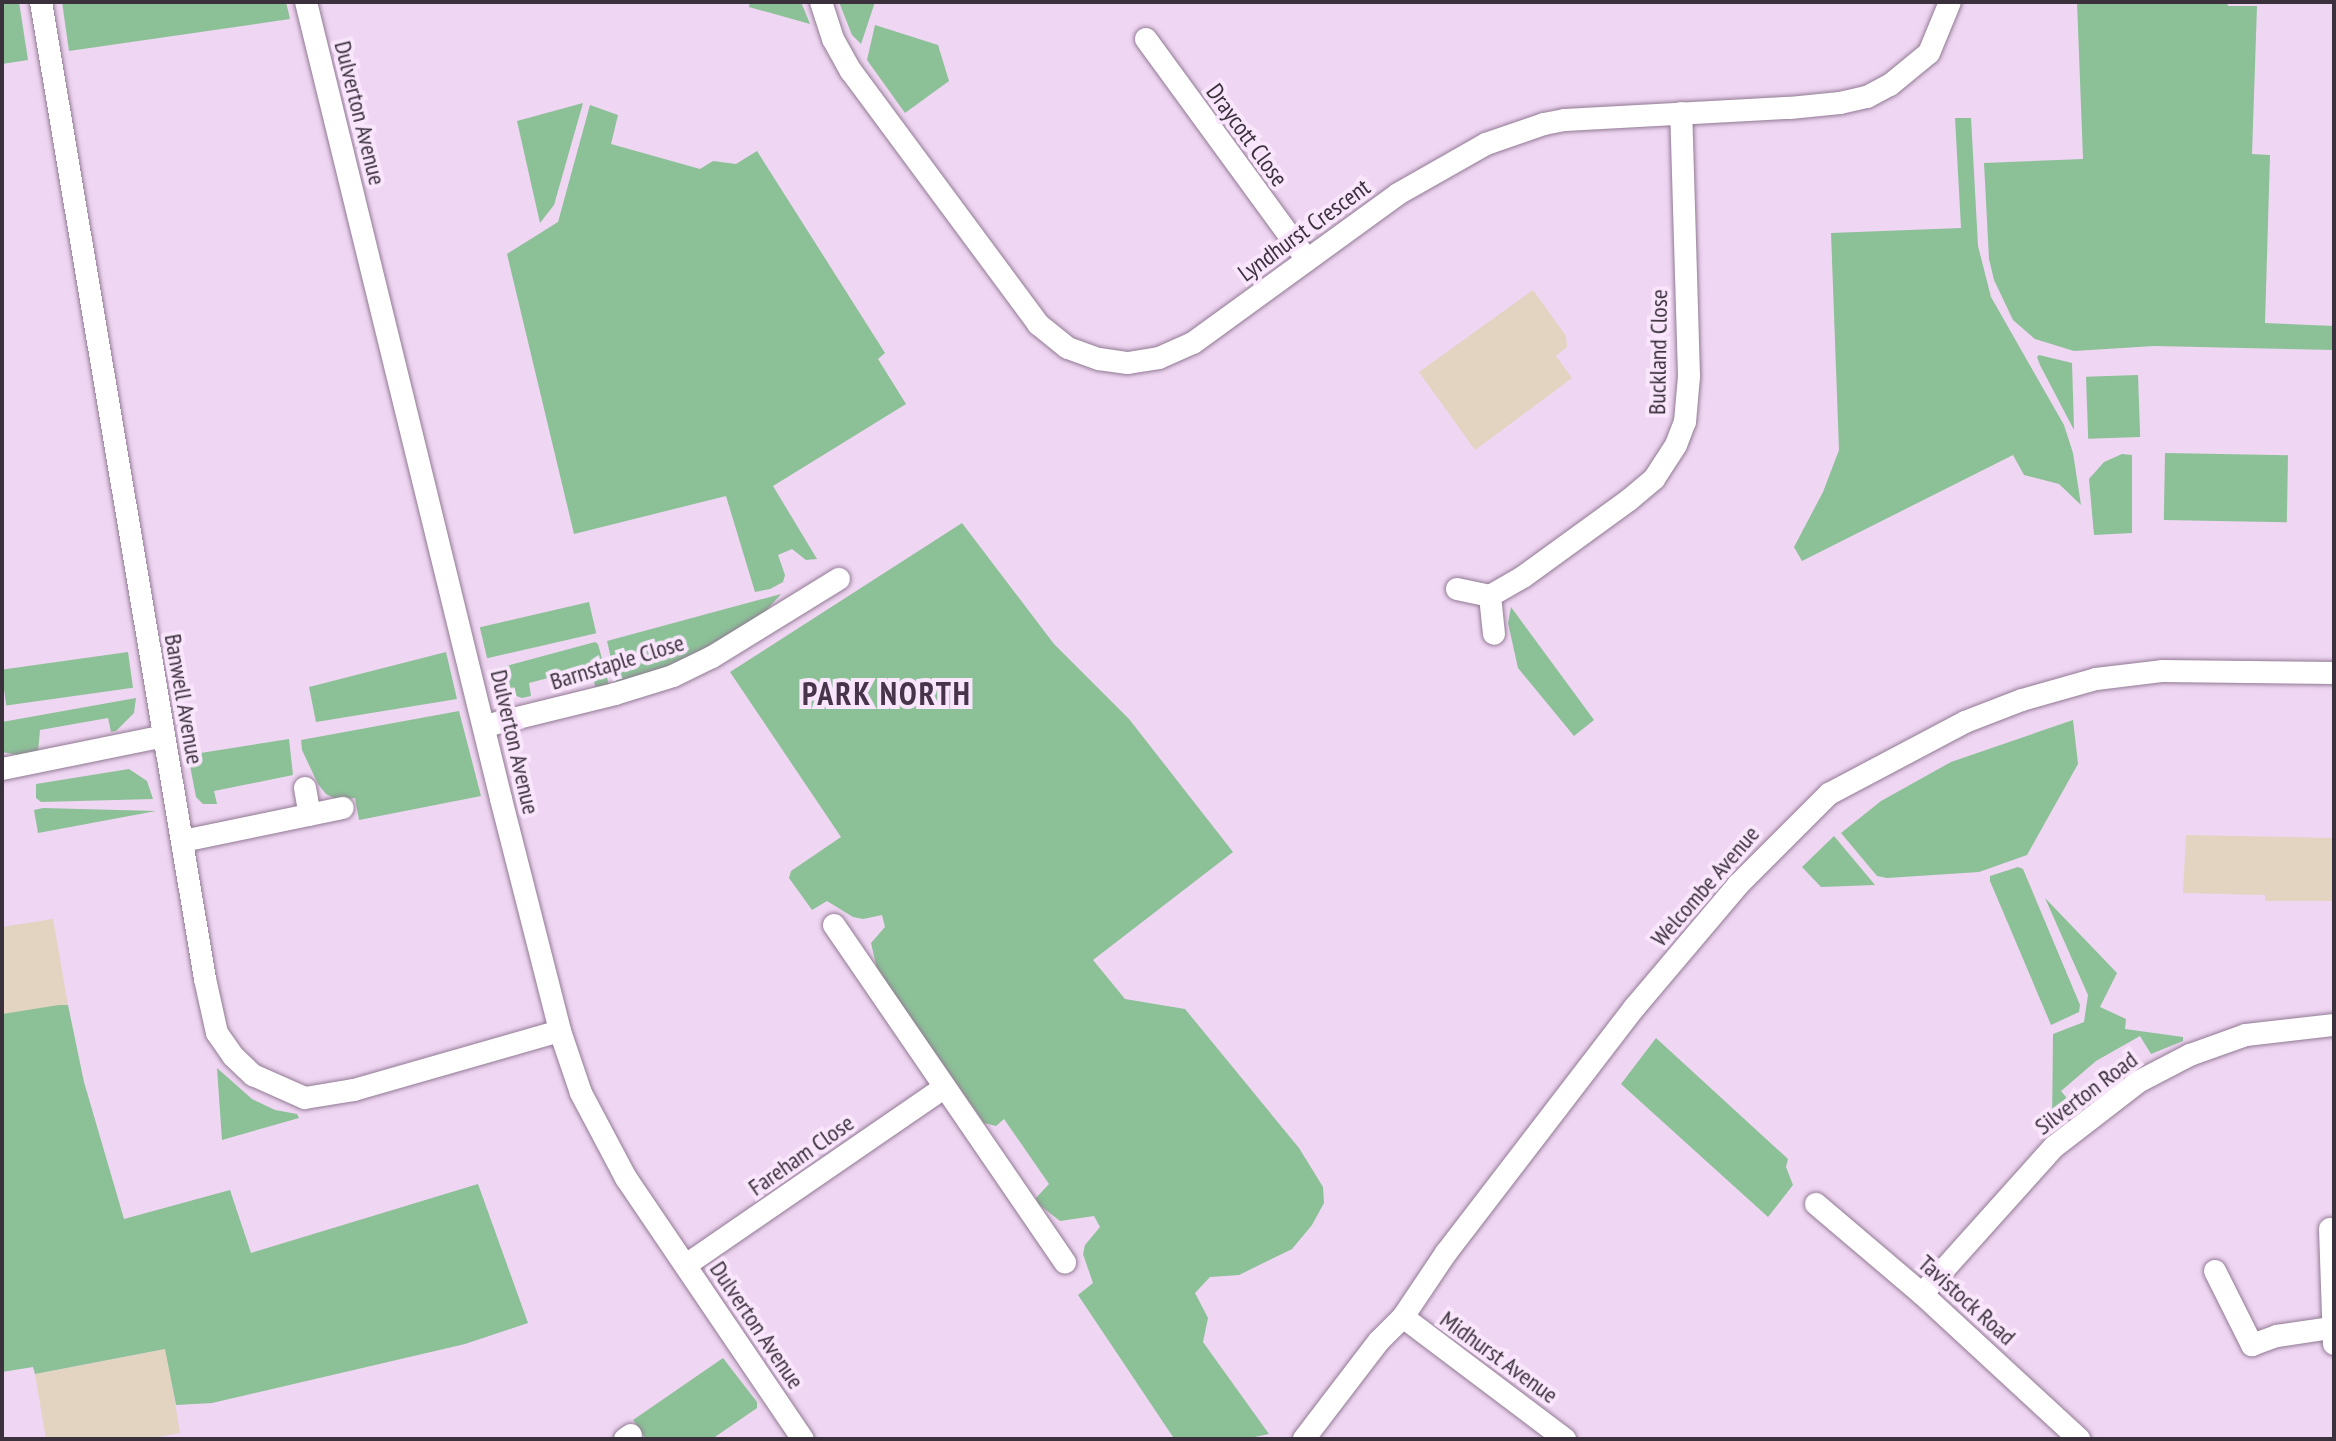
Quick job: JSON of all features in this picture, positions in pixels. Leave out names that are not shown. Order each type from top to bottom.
[{"type":"street","name":"Banwell Avenue","points":[[41,2],[217,1033],[233,1056],[264,1082],[289,1093],[319,1097],[560,1031]]},
{"type":"street","name":"Dulverton Avenue","points":[[306,2],[560,1031],[581,1093],[613,1157],[803,1439]]},
{"type":"street","name":"Lyndhurst Crescent","points":[[821,2],[833,39],[869,98],[1038,324],[1068,348],[1115,361],[1159,358],[1193,343],[1398,194],[1486,144],[1565,120],[1828,104],[1867,97],[1890,85],[1929,53],[1950,2]]},
{"type":"street","name":"Draycott Close","points":[[1146,39],[1307,260]]},
{"type":"street","name":"Buckland Close","points":[[1490,596],[1523,577],[1629,500],[1654,479],[1676,445],[1685,422],[1689,376],[1681,113]]},
{"type":"street","name":"Barnstaple Close","points":[[485,726],[615,694],[673,676],[712,657],[839,579]]},
{"type":"street","points":[[1457,589],[1490,596],[1494,634]]},
{"type":"street","name":"Welcombe Avenue","points":[[1304,1439],[1379,1341],[1403,1317],[1446,1253],[1635,1007],[1738,885],[1829,794],[1907,749],[1976,717],[2096,679],[2162,671],[2334,673]]},
{"type":"street","points":[[2,769],[164,736]]},
{"type":"street","points":[[305,788],[310,815]]},
{"type":"street","points":[[183,841],[343,808]]},
{"type":"street","points":[[834,925],[1065,1262]]},
{"type":"street","name":"Silverton Road","points":[[1922,1294],[2054,1147],[2138,1082],[2190,1055],[2246,1035],[2334,1025]]},
{"type":"street","name":"Fareham Close","points":[[686,1265],[945,1087]]},
{"type":"street","name":"Tavistock Road","points":[[1816,1204],[1922,1294],[2079,1439]]},
{"type":"street","points":[[2215,1271],[2252,1345],[2277,1336],[2332,1336],[2330,1229]]},
{"type":"street","name":"Midhurst Avenue","points":[[1403,1317],[1565,1439]]},
{"type":"shaded area","points":[[1533,290],[1566,336],[1567,347],[1556,356],[1572,378],[1475,450],[1419,372]]},
{"type":"shaded area","points":[[2186,835],[2334,838],[2334,901],[2265,901],[2265,895],[2183,893]]},
{"type":"shaded area","points":[[53,919],[68,1005],[2,1014],[2,927]]},
{"type":"shaded area","points":[[166,1349],[180,1433],[146,1439],[46,1439],[35,1374]]},
{"type":"green space","points":[[2,2],[19,2],[28,60],[2,64]]},
{"type":"green space","points":[[62,2],[286,2],[290,19],[69,51]]},
{"type":"green space","points":[[750,2],[801,2],[810,24],[749,7]]},
{"type":"green space","points":[[839,2],[875,2],[861,44],[852,35]]},
{"type":"green space","points":[[2077,2],[2227,2],[2228,6],[2257,6],[2252,154],[2270,155],[2265,323],[2334,326],[2334,350],[2154,346],[2074,351],[2035,339],[2013,320],[1994,280],[1989,259],[1984,163],[2083,159]]},
{"type":"green space","points":[[875,25],[938,45],[949,81],[905,113],[867,60]]},
{"type":"green space","points":[[583,103],[554,205],[540,223],[517,121]]},
{"type":"green space","points":[[590,105],[618,115],[611,144],[700,169],[713,161],[736,164],[757,151],[885,353],[878,359],[906,404],[773,486],[817,559],[806,560],[792,549],[778,555],[785,575],[783,582],[770,589],[755,592],[726,496],[574,534],[507,254],[558,222]]},
{"type":"green space","points":[[1955,118],[1971,118],[1978,246],[1991,297],[2064,425],[2073,453],[2081,505],[2059,484],[2024,475],[2013,455],[1802,561],[1794,547],[1823,492],[1839,450],[1831,233],[1961,228]]},
{"type":"green space","points":[[2039,355],[2072,363],[2074,430],[2040,365]]},
{"type":"green space","points":[[2138,375],[2140,437],[2088,439],[2086,377]]},
{"type":"green space","points":[[2165,453],[2288,455],[2287,522],[2164,520]]},
{"type":"green space","points":[[2122,454],[2132,455],[2132,533],[2094,535],[2089,479],[2104,462]]},
{"type":"green space","points":[[962,523],[1054,644],[1129,719],[1233,852],[1093,960],[1125,999],[1185,1009],[1299,1148],[1323,1187],[1324,1203],[1312,1225],[1292,1249],[1239,1275],[1210,1277],[1195,1293],[1208,1318],[1203,1342],[1269,1434],[1250,1438],[1173,1437],[1078,1295],[1093,1283],[1083,1254],[1085,1245],[1100,1227],[1094,1216],[1060,1221],[1037,1203],[1036,1198],[1049,1184],[1004,1119],[996,1126],[984,1123],[877,969],[871,943],[885,927],[882,915],[863,919],[853,917],[827,901],[812,910],[789,878],[791,871],[841,837],[730,672]]},
{"type":"green space","points":[[781,594],[766,611],[722,640],[675,665],[617,684],[607,641]]},
{"type":"green space","points":[[589,602],[596,633],[487,658],[480,627]]},
{"type":"green space","points":[[1511,607],[1594,720],[1574,736],[1518,668],[1508,623]]},
{"type":"green space","points":[[595,642],[609,685],[596,689],[590,667],[529,683],[531,696],[522,698],[501,691],[493,678],[491,670]]},
{"type":"green space","points":[[128,652],[133,688],[6,705],[2,670]]},
{"type":"green space","points":[[446,652],[457,699],[316,722],[309,687]]},
{"type":"green space","points":[[136,698],[134,713],[116,731],[111,732],[108,718],[40,730],[38,752],[18,755],[2,752],[2,722]]},
{"type":"green space","points":[[459,711],[481,796],[359,820],[355,798],[338,800],[326,794],[302,750],[301,740]]},
{"type":"green space","points":[[2073,720],[2078,764],[2027,855],[1979,872],[1887,878],[1877,876],[1841,833],[1881,801],[1951,762]]},
{"type":"green space","points":[[289,739],[293,775],[214,791],[217,804],[203,804],[196,797],[188,755]]},
{"type":"green space","points":[[129,769],[147,781],[153,799],[41,802],[36,798],[36,784]]},
{"type":"green space","points":[[34,810],[156,811],[38,833]]},
{"type":"green space","points":[[1834,836],[1875,885],[1821,887],[1802,867]]},
{"type":"green space","points":[[2018,867],[2023,869],[2080,1005],[2079,1012],[2051,1025],[1990,881],[1990,876]]},
{"type":"green space","points":[[2045,898],[2117,973],[2100,1007],[2126,1019],[2125,1029],[2183,1037],[2183,1041],[2151,1054],[2140,1036],[2096,1061],[2061,1091],[2074,1107],[2052,1127],[2053,1034],[2084,1022],[2088,995]]},
{"type":"green space","points":[[68,1005],[84,1082],[124,1219],[230,1190],[251,1253],[478,1184],[528,1323],[465,1344],[212,1403],[176,1405],[165,1349],[35,1374],[33,1367],[2,1372],[2,1014]]},
{"type":"green space","points":[[1656,1038],[1788,1159],[1786,1167],[1793,1185],[1768,1217],[1621,1084]]},
{"type":"green space","points":[[217,1068],[252,1099],[275,1110],[297,1114],[299,1118],[222,1140]]},
{"type":"green space","points":[[723,1358],[757,1402],[757,1408],[712,1439],[646,1439],[633,1420]]},
{"type":"district","name":"PARK NORTH","points":[[887,693]]}]
